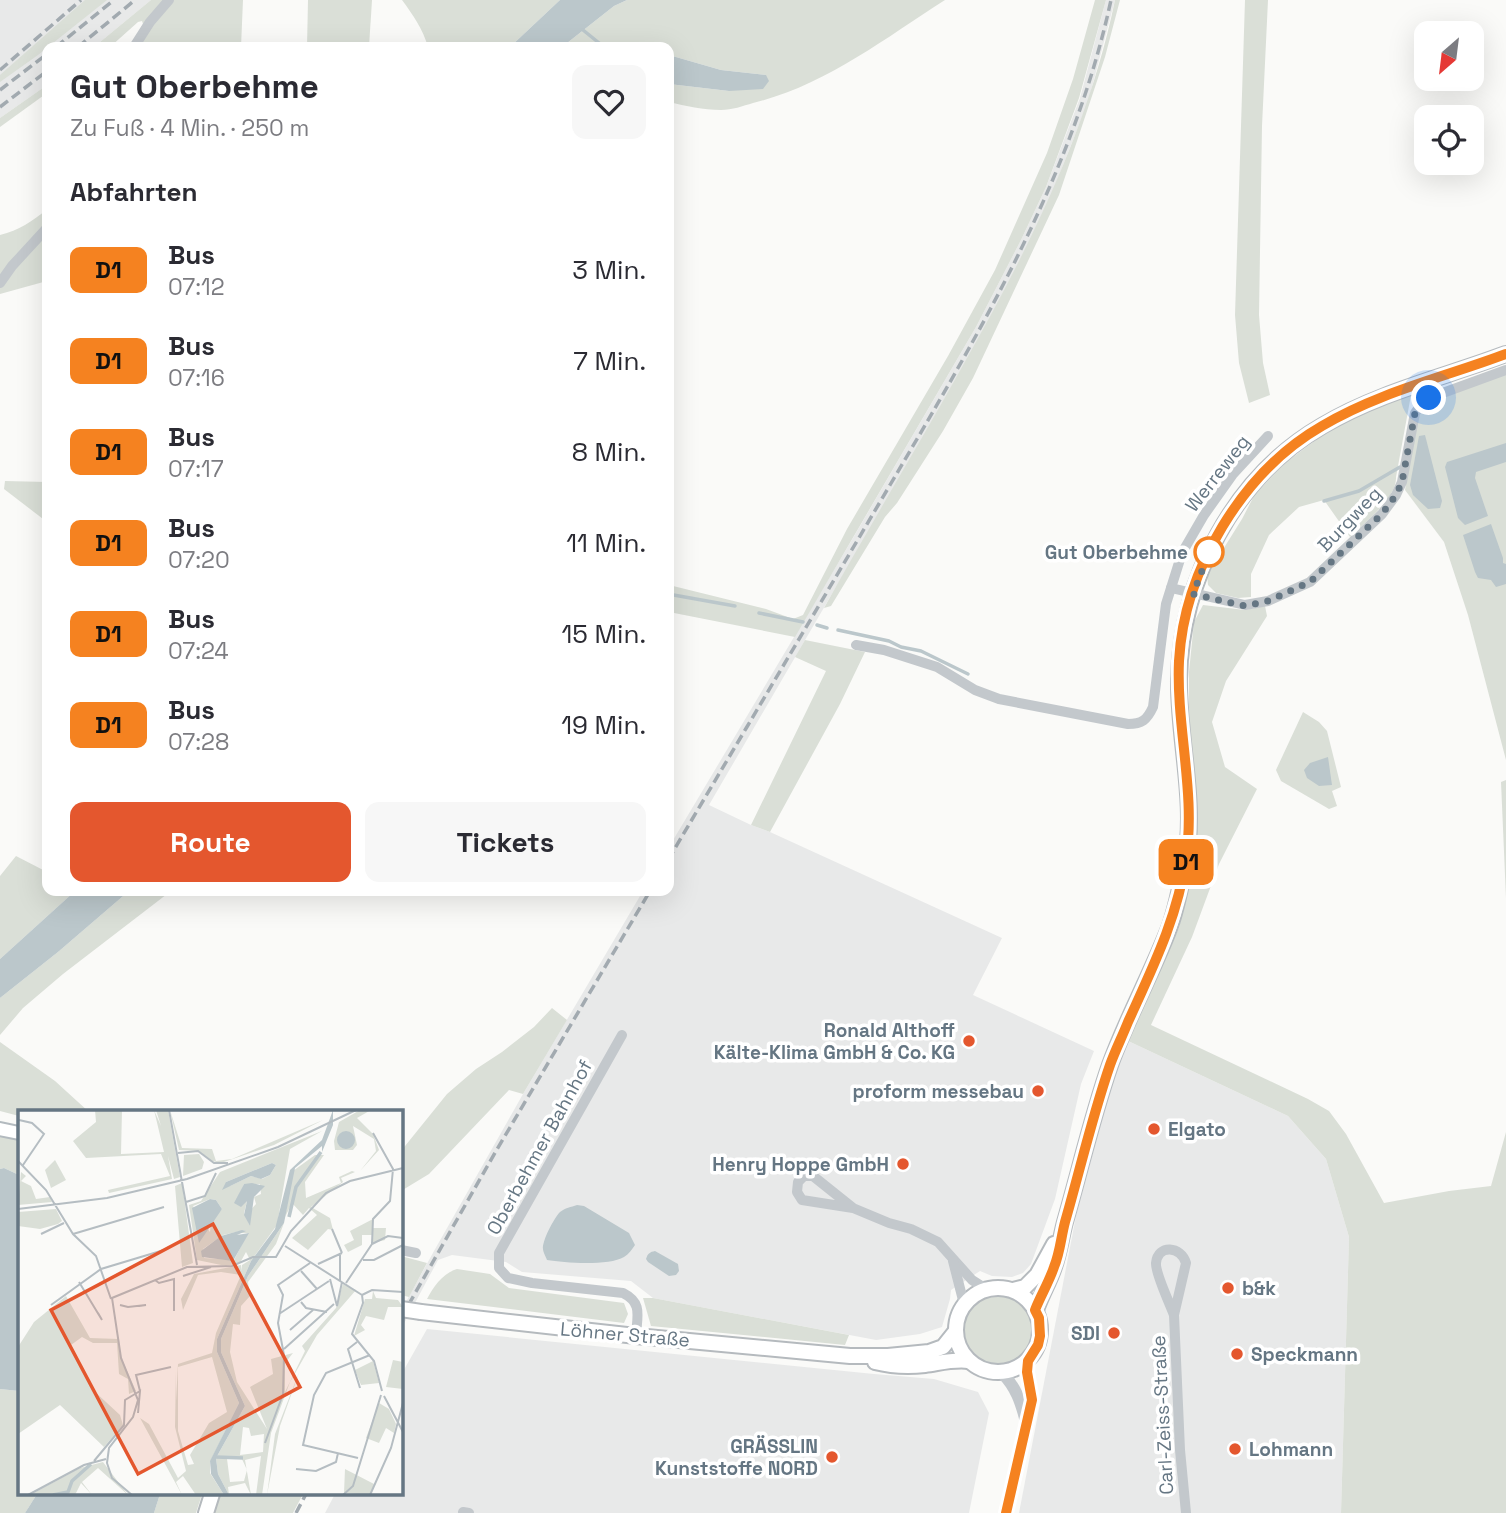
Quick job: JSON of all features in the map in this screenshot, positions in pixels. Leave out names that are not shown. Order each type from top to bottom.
[{"type":"main road","points":[[1035,1310],[1055,1266],[1091,1124],[1111,1062],[1170,925],[1178,898],[1186,860],[1189,806],[1179,697],[1180,659],[1184,625],[1210,550],[1251,487],[1274,462],[1321,426],[1375,400],[1506,354]]},
{"type":"main road","points":[[0,1129],[18,1133]]},
{"type":"main road","points":[[1013,1290],[1025,1287],[1037,1275],[1064,1225]]},
{"type":"main road","points":[[999,1287],[1013,1290],[1022,1295],[1039,1318],[1038,1345],[1028,1361],[1016,1369],[1002,1373],[990,1372],[969,1361],[959,1348],[955,1332],[956,1322],[964,1304],[986,1289],[999,1287]]},
{"type":"main road","name":"Löhner Straße","points":[[402,1309],[636,1336],[850,1356],[929,1352],[943,1347],[955,1332]]},
{"type":"main road","name":"Löhner Straße","points":[[850,1356],[889,1366],[969,1361]]},
{"type":"main road","points":[[206,1513],[211,1496]]},
{"type":"street","points":[[137,42],[169,0]]},
{"type":"street","points":[[0,283],[42,233]]},
{"type":"street","name":"Burgweg","points":[[1193,594],[1245,606],[1268,601],[1310,582],[1382,514],[1396,495],[1402,482],[1415,413],[1422,403],[1506,370]]},
{"type":"street","name":"Werreweg","points":[[856,645],[884,650],[937,667],[975,690],[999,699],[1140,724],[1148,718],[1153,707],[1164,617],[1182,553],[1204,515],[1233,474],[1268,436]]},
{"type":"street","points":[[1171,588],[1193,594]]},
{"type":"street","name":"Oberbehmer Bahnhof","points":[[622,1035],[499,1252],[499,1268],[508,1278],[623,1293],[633,1298],[637,1306],[636,1336]]},
{"type":"street","points":[[853,1208],[813,1176],[804,1177],[798,1182],[797,1192],[802,1200],[853,1208],[938,1242],[972,1280],[986,1289]]},
{"type":"street","name":"Carl-Zeiss-Straße","points":[[1174,1315],[1156,1265],[1160,1254],[1167,1249],[1180,1252],[1186,1263],[1174,1315],[1180,1450],[1186,1513]]},
{"type":"street","points":[[402,1250],[416,1254]]},
{"type":"street","points":[[952,1257],[964,1304]]},
{"type":"street","points":[[1006,1513],[1032,1400],[1027,1372],[1028,1361]]},
{"type":"street","points":[[1002,1373],[1019,1396],[1026,1424]]},
{"type":"shaded area","points":[[0,0],[151,0],[100,42],[42,42],[42,89],[0,118]]},
{"type":"shaded area","points":[[85,0],[107,0],[54,42],[42,42],[42,52],[0,82],[0,75]]},
{"type":"shaded area","points":[[151,0],[243,0],[241,42],[133,42],[143,24],[142,21],[116,42],[100,42]]},
{"type":"shaded area","points":[[308,0],[372,0],[369,42],[307,42]]},
{"type":"shaded area","points":[[402,0],[560,0],[515,42],[426,42]]},
{"type":"shaded area","points":[[560,0],[627,0],[614,6],[568,42],[515,42]]},
{"type":"shaded area","points":[[627,0],[945,0],[829,73],[779,95],[721,110],[674,103],[674,85],[729,91],[766,75],[721,70],[674,56],[674,42],[568,42],[614,6]]},
{"type":"shaded area","points":[[1095,0],[1106,0],[1079,98],[1046,187],[1021,240],[976,327],[795,637],[674,613],[674,586],[766,609],[793,619],[803,615],[847,529],[995,270],[1047,153],[1073,79]]},
{"type":"shaded area","points":[[1106,0],[1115,0],[1088,102],[1029,244],[914,453],[709,805],[1002,938],[973,995],[1094,1051],[1081,1084],[1055,1199],[1031,1264],[1023,1273],[1012,1277],[992,1276],[980,1271],[951,1290],[942,1327],[920,1334],[876,1340],[653,1298],[631,1281],[522,1272],[506,1262],[452,1255],[438,1260],[402,1327],[402,1309],[434,1251],[640,896],[674,896],[674,839],[976,327],[1046,187],[1080,98]]},
{"type":"shaded area","points":[[1115,0],[1120,0],[1105,57],[1059,195],[973,378],[943,431],[897,503],[885,517],[831,606],[824,608],[962,367],[1032,235],[1053,190],[1089,96]]},
{"type":"shaded area","points":[[1245,0],[1268,0],[1262,126],[1259,315],[1263,363],[1270,395],[1249,403],[1239,363],[1235,315]]},
{"type":"shaded area","points":[[674,56],[721,70],[766,75],[769,81],[763,89],[729,91],[674,85]]},
{"type":"shaded area","points":[[42,89],[42,97],[0,127],[0,118]]},
{"type":"shaded area","points":[[42,213],[42,282],[0,294],[0,235]]},
{"type":"shaded area","points":[[1506,373],[1506,760],[1468,615],[1444,542],[1405,490],[1416,424],[1425,405]]},
{"type":"shaded area","points":[[1411,395],[1395,485],[1386,502],[1363,525],[1350,537],[1324,500],[1299,507],[1269,535],[1251,574],[1251,597],[1238,598],[1216,593],[1208,585],[1207,575],[1255,494],[1285,463],[1324,434],[1367,411]]},
{"type":"shaded area","points":[[1425,435],[1442,501],[1440,508],[1428,509],[1413,495],[1410,485],[1419,436]]},
{"type":"shaded area","points":[[1506,443],[1506,462],[1476,472],[1475,478],[1488,516],[1465,525],[1458,518],[1445,467],[1447,462]]},
{"type":"shaded area","points":[[5,481],[42,482],[42,518],[4,489]]},
{"type":"shaded area","points":[[1491,524],[1503,563],[1506,564],[1506,584],[1496,587],[1491,580],[1478,578],[1463,535]]},
{"type":"shaded area","points":[[1203,605],[1245,610],[1265,606],[1267,616],[1226,681],[1212,722],[1225,767],[1257,789],[1219,864],[1192,937],[1151,1025],[1329,1111],[1346,1134],[1384,1203],[1491,1186],[1506,1132],[1506,1513],[1341,1513],[1349,1237],[1326,1159],[1288,1116],[1126,1040],[1179,928],[1196,847],[1189,672],[1194,622]]},
{"type":"shaded area","points":[[805,640],[865,652],[840,704],[770,832],[751,825],[826,671],[795,657]]},
{"type":"shaded area","points":[[1303,712],[1327,731],[1341,787],[1332,791],[1337,806],[1329,809],[1281,781],[1276,770]]},
{"type":"shaded area","points":[[1328,757],[1332,785],[1319,786],[1307,778],[1304,770],[1310,763]]},
{"type":"shaded area","points":[[1506,780],[1506,898],[1501,782]]},
{"type":"shaded area","points":[[16,856],[42,869],[42,896],[69,896],[0,959],[0,876]]},
{"type":"shaded area","points":[[69,896],[123,896],[0,998],[0,959]]},
{"type":"shaded area","points":[[123,896],[164,896],[63,974],[23,1008],[0,1035],[0,998]]},
{"type":"shaded area","points":[[552,1008],[567,1020],[523,1094],[509,1090],[429,1174],[402,1190],[402,1150],[447,1094],[476,1069],[534,1027]]},
{"type":"shaded area","points":[[1126,1040],[1288,1116],[1326,1159],[1349,1237],[1341,1513],[1019,1513],[1076,1216],[1113,1078]]},
{"type":"shaded area","points":[[0,1042],[55,1081],[87,1110],[18,1110],[18,1116],[0,1111]]},
{"type":"shaded area","points":[[0,1136],[18,1140],[18,1175],[4,1168],[0,1169]]},
{"type":"shaded area","points":[[4,1168],[18,1175],[18,1391],[0,1389],[0,1169]]},
{"type":"shaded area","points":[[577,1205],[584,1206],[629,1233],[635,1245],[629,1253],[617,1260],[598,1263],[547,1260],[543,1245],[552,1224],[560,1212]]},
{"type":"shaded area","points":[[655,1251],[678,1264],[679,1271],[676,1275],[669,1276],[648,1262],[648,1255]]},
{"type":"shaded area","points":[[402,1256],[427,1263],[409,1297],[402,1295]]},
{"type":"shaded area","points":[[457,1269],[490,1274],[509,1288],[624,1303],[628,1314],[624,1323],[427,1299],[439,1281]]},
{"type":"shaded area","points":[[998,1295],[1018,1301],[1028,1311],[1034,1331],[1028,1351],[1018,1361],[998,1367],[978,1361],[968,1351],[962,1331],[968,1311],[978,1301]]},
{"type":"shaded area","points":[[643,1298],[849,1335],[845,1345],[651,1326]]},
{"type":"shaded area","points":[[427,1329],[934,1379],[978,1392],[989,1413],[969,1513],[325,1513],[334,1496],[402,1496],[402,1373]]},
{"type":"shaded area","points":[[0,1389],[18,1391],[18,1496],[36,1496],[25,1513],[0,1513]]},
{"type":"shaded area","points":[[36,1496],[159,1496],[154,1513],[25,1513]]},
{"type":"shaded area","points":[[159,1496],[201,1496],[196,1513],[154,1513]]},
{"type":"shaded area","points":[[220,1496],[302,1496],[293,1513],[214,1513]]},
{"type":"waterway","points":[[583,30],[598,42]]},
{"type":"waterway","points":[[1324,501],[1359,491],[1400,467]]},
{"type":"waterway","points":[[674,595],[735,606]]},
{"type":"waterway","points":[[759,613],[803,622]]},
{"type":"waterway","points":[[817,625],[827,628]]},
{"type":"waterway","points":[[838,630],[921,651],[968,674]]},
{"type":"railway","points":[[0,70],[81,0]]},
{"type":"railway","points":[[62,42],[114,0]]},
{"type":"railway","points":[[84,42],[135,0]]},
{"type":"railway","points":[[674,850],[924,427],[1020,251],[1073,129],[1111,0]]},
{"type":"railway","points":[[0,90],[42,58]]},
{"type":"railway","points":[[0,107],[42,75]]},
{"type":"railway","points":[[402,1316],[647,896]]},
{"type":"railway","points":[[296,1513],[305,1496]]},
{"type":"bus line","name":"D1","points":[[1006,1513],[1032,1400],[1027,1372],[1028,1361],[1038,1345],[1041,1327],[1035,1310],[1055,1266],[1091,1124],[1111,1062],[1162,945],[1178,898],[1186,860],[1189,822],[1179,697],[1180,659],[1184,625],[1198,578],[1210,550],[1251,487],[1274,462],[1321,426],[1375,400],[1506,354]]},
{"type":"place","name":"Gut Oberbehme","points":[[1209,552]]},
{"type":"place","name":"Ronald Althoff Kälte-Klima GmbH & Co. KG","points":[[969,1041]]},
{"type":"place","name":"proform messebau","points":[[1038,1091]]},
{"type":"place","name":"Elgato","points":[[1154,1129]]},
{"type":"place","name":"Henry Hoppe GmbH","points":[[903,1164]]},
{"type":"place","name":"b&k","points":[[1228,1288]]},
{"type":"place","name":"SDI","points":[[1114,1333]]},
{"type":"place","name":"Speckmann","points":[[1237,1354]]},
{"type":"place","name":"Lohmann","points":[[1235,1449]]},
{"type":"place","name":"GRÄSSLIN Kunststoffe NORD","points":[[832,1457]]},
{"type":"route","points":[[1209,552],[1210,550],[1193,594],[1245,606],[1268,601],[1310,582],[1382,514],[1396,495],[1402,482],[1415,413],[1429,398]]}]
